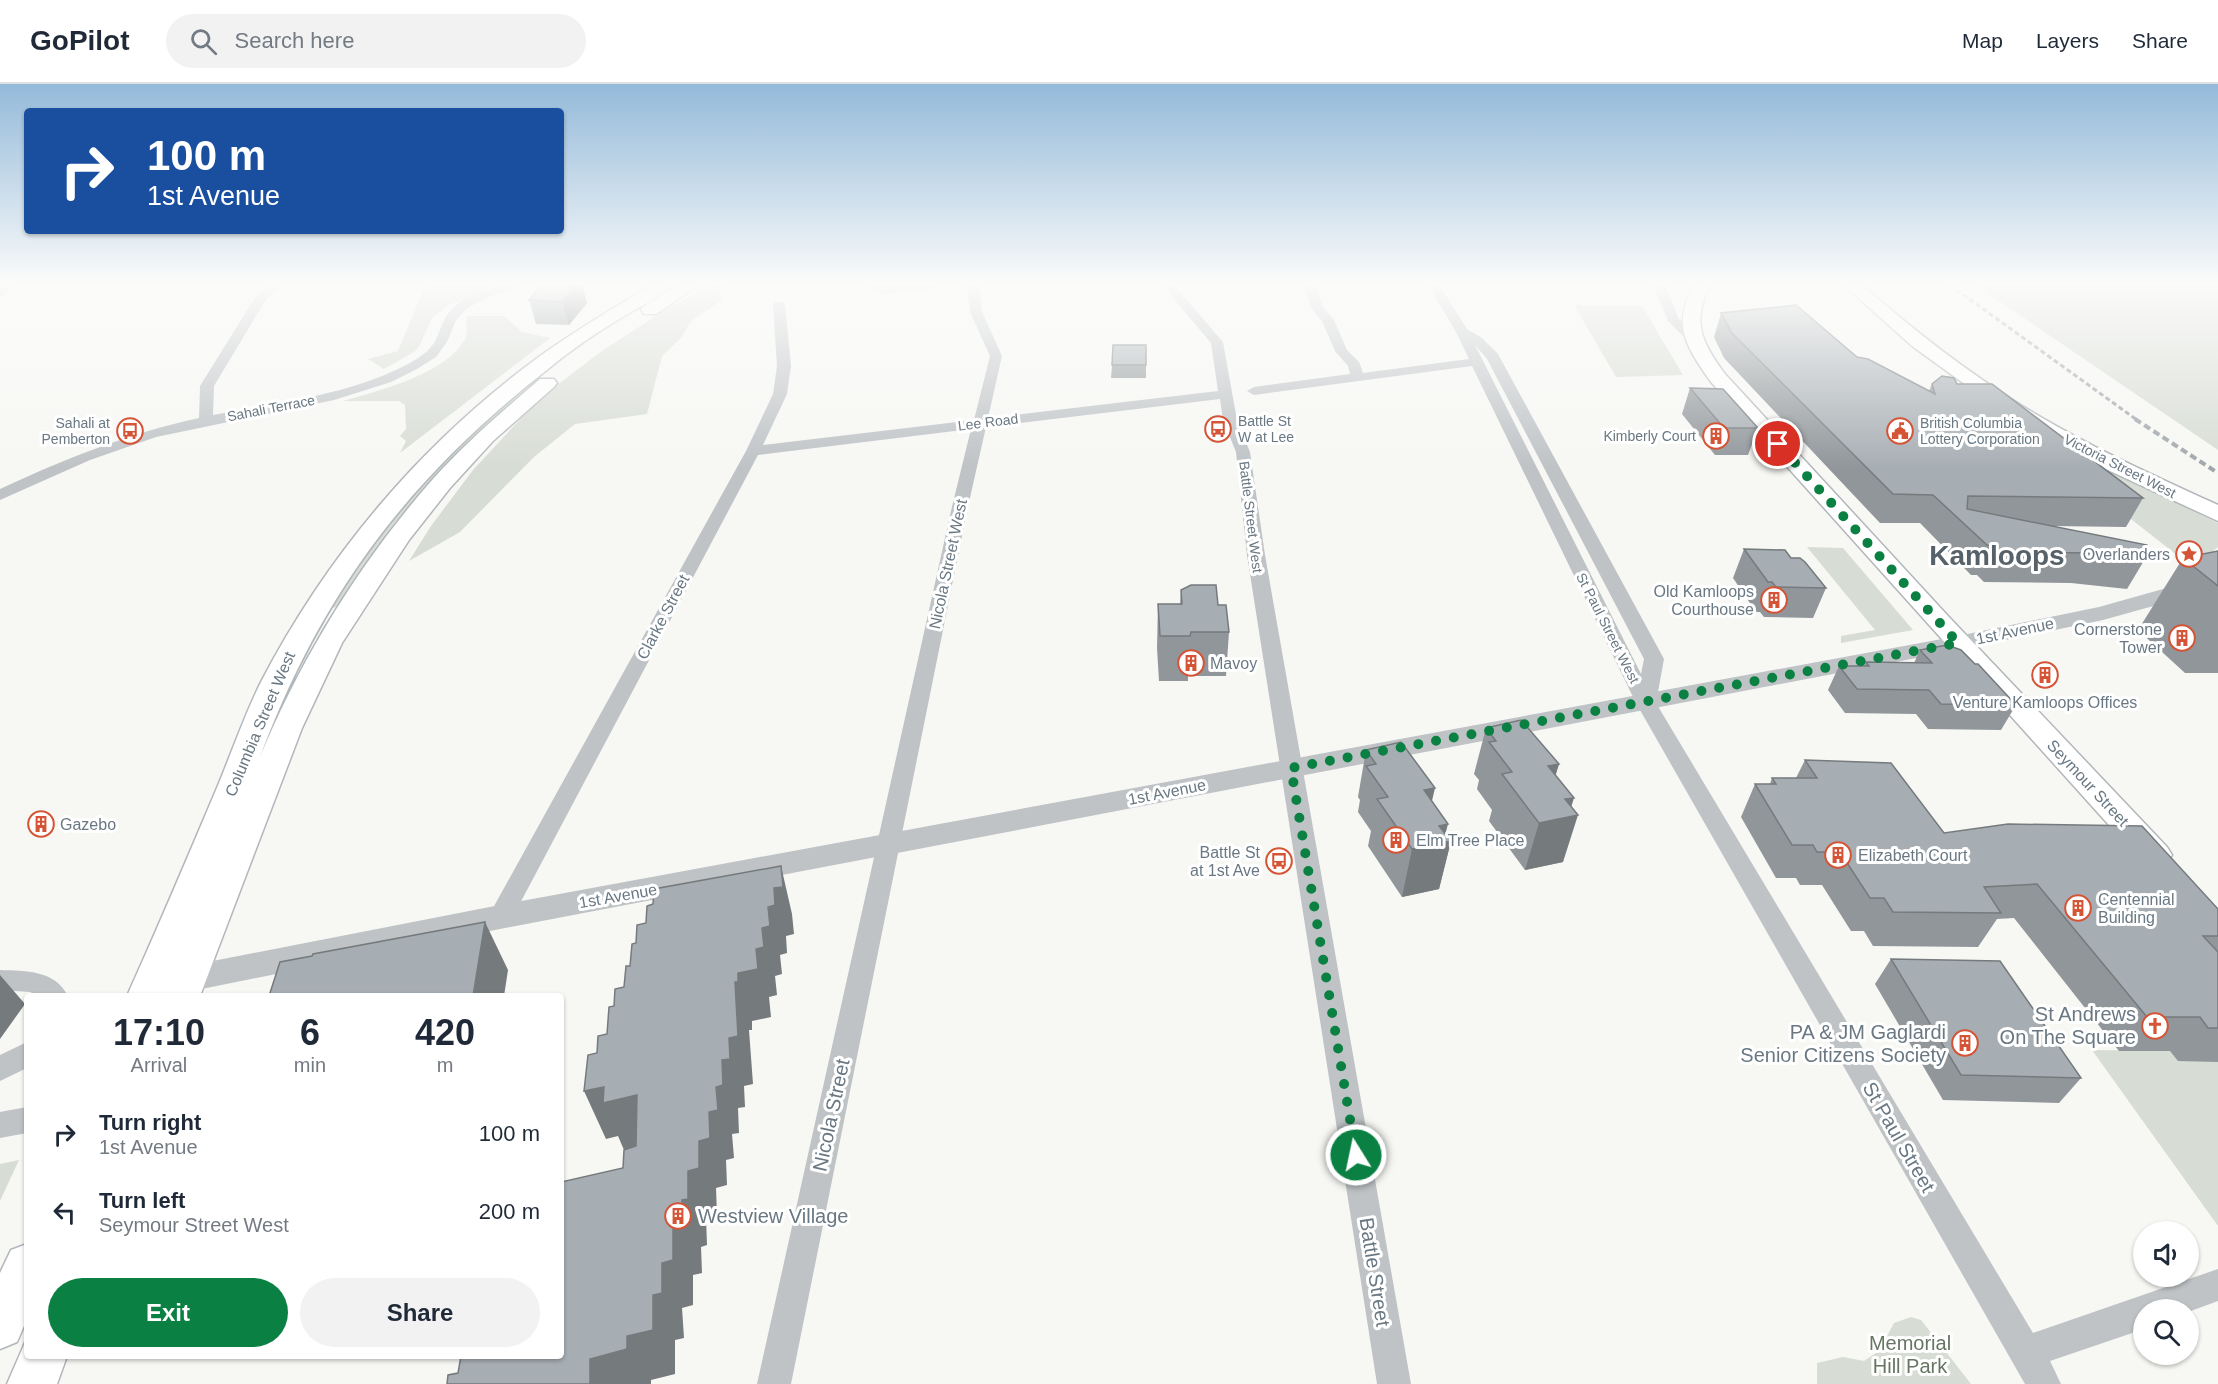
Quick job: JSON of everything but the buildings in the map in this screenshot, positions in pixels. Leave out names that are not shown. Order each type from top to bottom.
[{"type":"main road","name":"Columbia Street West","points":[[167,989],[274,683],[321,602],[364,537],[408,484],[450,439],[522,378],[567,346]]},
{"type":"main road","name":"Columbia Street West","points":[[167,989],[310,678],[328,643],[399,536],[442,483],[486,437],[551,379],[596,346]]},
{"type":"main road","name":"Seymour Street","points":[[1696,346],[1701,356],[1718,378],[1958,643],[2174,875]]},
{"type":"main road","name":"Victoria Street West","points":[[1926,346],[1958,371],[2037,424],[2079,447],[2218,514]]},
{"type":"main road","points":[[0,1326],[24,1273]]},
{"type":"main road","points":[[32,1384],[42,1359]]},
{"type":"street","points":[[206,421],[207,386],[232,346]]},
{"type":"street","name":"Sahali Terrace","points":[[0,495],[108,446],[206,421],[330,397],[384,380],[420,362],[439,346]]},
{"type":"street","name":"Clarke Street","points":[[500,918],[753,451],[780,394],[784,366],[782,346]]},
{"type":"street","name":"Nicola Street West","points":[[889,846],[979,423],[996,356],[991,346]]},
{"type":"street","name":"Battle Street West","points":[[1217,346],[1230,420],[1243,452],[1256,555],[1291,768]]},
{"type":"street","points":[[1339,346],[1354,365],[1359,376]]},
{"type":"street","name":"St Paul Street West","points":[[1468,346],[1646,702]]},
{"type":"street","name":"St Paul Street West","points":[[1483,346],[1493,357],[1654,659],[1646,702]]},
{"type":"street","points":[[1254,391],[1476,362]]},
{"type":"street","name":"Lee Road","points":[[753,451],[1224,394]]},
{"type":"street","name":"1st Avenue","points":[[167,989],[500,918],[1958,643],[2103,613],[2216,580]]},
{"type":"street","name":"St Paul Street","points":[[1646,702],[2044,1384]]},
{"type":"street","name":"Battle Street","points":[[1291,768],[1394,1384]]},
{"type":"street","name":"Nicola Street","points":[[774,1384],[889,846]]},
{"type":"street","points":[[0,980],[40,984],[52,993]]},
{"type":"street","points":[[0,1069],[24,1056]]},
{"type":"street","points":[[0,1125],[24,1121]]},
{"type":"street","points":[[2180,1299],[2218,1285]]},
{"type":"street","points":[[2025,1353],[2133,1316]]},
{"type":"green space","points":[[400,346],[419,346],[414,352],[384,369],[368,359],[398,351]]},
{"type":"green space","points":[[460,346],[540,346],[400,453],[406,441],[400,436],[406,429],[405,405],[399,401],[343,401],[375,392],[427,372],[456,352]]},
{"type":"green space","points":[[610,346],[673,346],[662,356],[647,414],[575,424],[534,457],[460,532],[409,561],[431,526],[473,470],[539,399]]},
{"type":"green space","points":[[1598,346],[1666,346],[1683,375],[1616,377]]},
{"type":"green space","points":[[2065,346],[2218,346],[2218,450]]},
{"type":"green space","points":[[540,374],[441,470],[389,532],[337,607],[329,608],[379,532],[475,427]]},
{"type":"green space","points":[[1981,401],[2034,433],[2218,523],[2218,547],[2192,567]]},
{"type":"green space","points":[[1807,547],[1843,548],[1913,630],[1841,643],[1841,636],[1875,630]]},
{"type":"green space","points":[[2092,1050],[2170,1051],[2218,1062],[2218,1226]]},
{"type":"green space","points":[[19,1160],[0,1201],[0,1164]]},
{"type":"green space","name":"Memorial Hill Park","points":[[1911,1317],[1921,1320],[1971,1384],[1817,1384],[1817,1363],[1843,1357],[1864,1361],[1879,1351],[1894,1323]]},
{"type":"railway","points":[[2034,346],[2137,420]]},
{"type":"railway","points":[[2135,419],[2218,473]]},
{"type":"place","name":"Battle St W at Lee","points":[[1218,429]]},
{"type":"place","name":"Sahali at Pemberton","points":[[130,431]]},
{"type":"place","name":"British Columbia Lottery Corporation","points":[[1900,431]]},
{"type":"place","name":"Kimberly Court","points":[[1716,436]]},
{"type":"place","name":"Overlanders","points":[[2189,554]]},
{"type":"place","name":"Old Kamloops Courthouse","points":[[1774,600]]},
{"type":"place","name":"Cornerstone Tower","points":[[2182,638]]},
{"type":"place","name":"Mavoy","points":[[1191,663]]},
{"type":"place","name":"Venture Kamloops Offices","points":[[2045,675]]},
{"type":"place","name":"Gazebo","points":[[41,824]]},
{"type":"place","name":"Elm Tree Place","points":[[1396,840]]},
{"type":"place","name":"Elizabeth Court","points":[[1838,855]]},
{"type":"place","name":"Battle St at 1st Ave","points":[[1279,861]]},
{"type":"place","name":"Centennial Building","points":[[2078,908]]},
{"type":"place","name":"St Andrews On The Square","points":[[2155,1026]]},
{"type":"place","name":"PA & JM Gaglardi Senior Citizens Society","points":[[1965,1043]]},
{"type":"place","name":"Westview Village","points":[[678,1216]]},
{"type":"district","name":"Kamloops","points":[[1997,555]]},
{"type":"route","points":[[1356,1155],[1291,768],[1405,749],[1958,643],[1778,444]]}]
